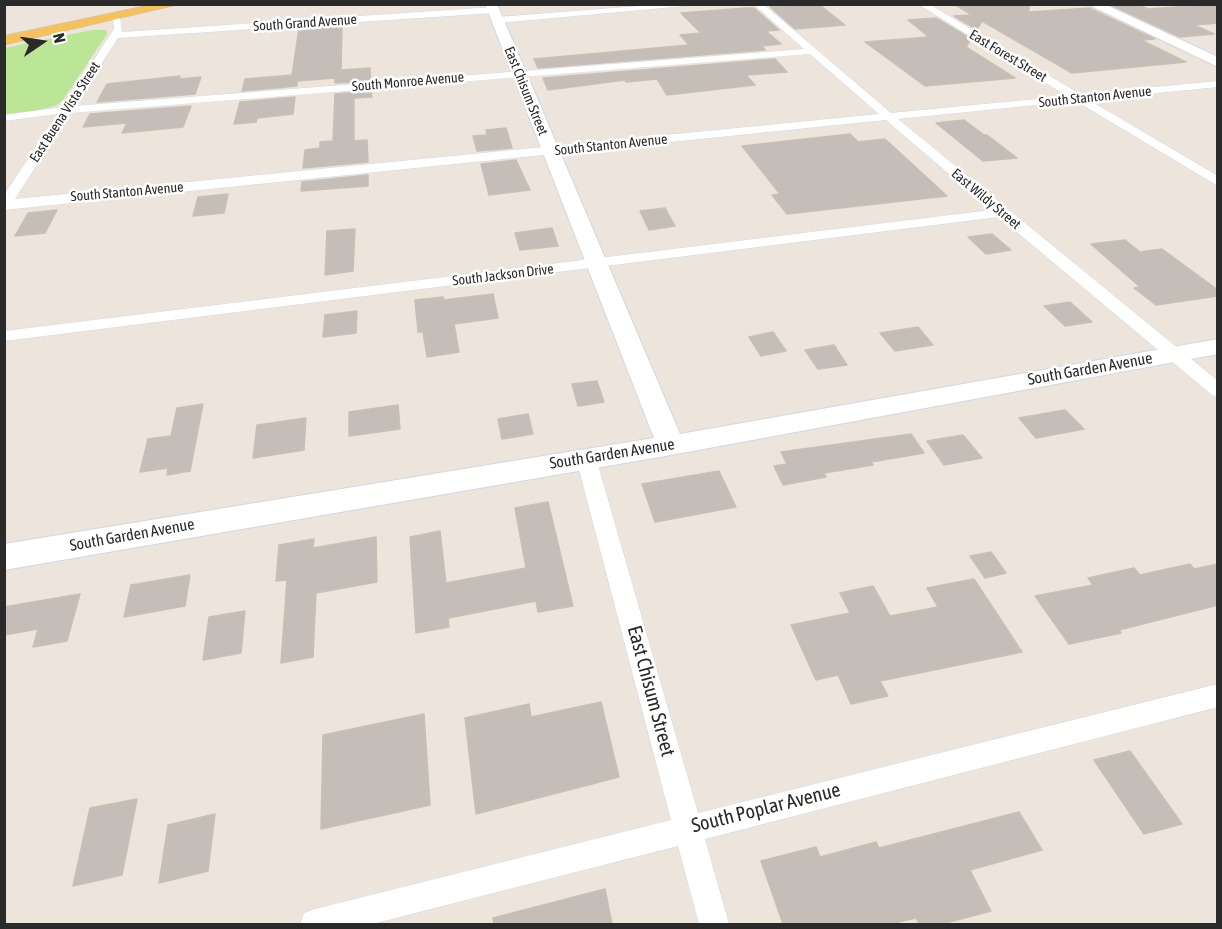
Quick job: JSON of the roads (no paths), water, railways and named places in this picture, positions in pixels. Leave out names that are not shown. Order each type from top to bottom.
[{"type":"main road","points":[[4,41],[175,4]]},
{"type":"street","name":"South Grand Avenue","points":[[116,35],[494,11],[703,4]]},
{"type":"street","name":"East Wildy Street","points":[[757,4],[1002,213],[1218,391]]},
{"type":"street","name":"East Forest Street","points":[[922,4],[1218,182]]},
{"type":"street","points":[[1093,4],[1218,63]]},
{"type":"street","name":"East Chisum Street","points":[[494,11],[671,445]]},
{"type":"street","points":[[116,17],[119,29],[116,35]]},
{"type":"street","name":"East Buena Vista Street","points":[[5,204],[64,110],[116,35]]},
{"type":"street","name":"South Monroe Avenue","points":[[4,118],[64,110],[812,51]]},
{"type":"street","name":"South Stanton Avenue","points":[[5,204],[1218,84]]},
{"type":"street","name":"South Jackson Drive","points":[[4,336],[1002,213]]},
{"type":"street","name":"South Garden Avenue","points":[[4,557],[671,445],[1218,346]]},
{"type":"street","name":"East Chisum Street","points":[[586,459],[714,924]]},
{"type":"street","name":"South Poplar Avenue","points":[[315,924],[1218,695]]}]
